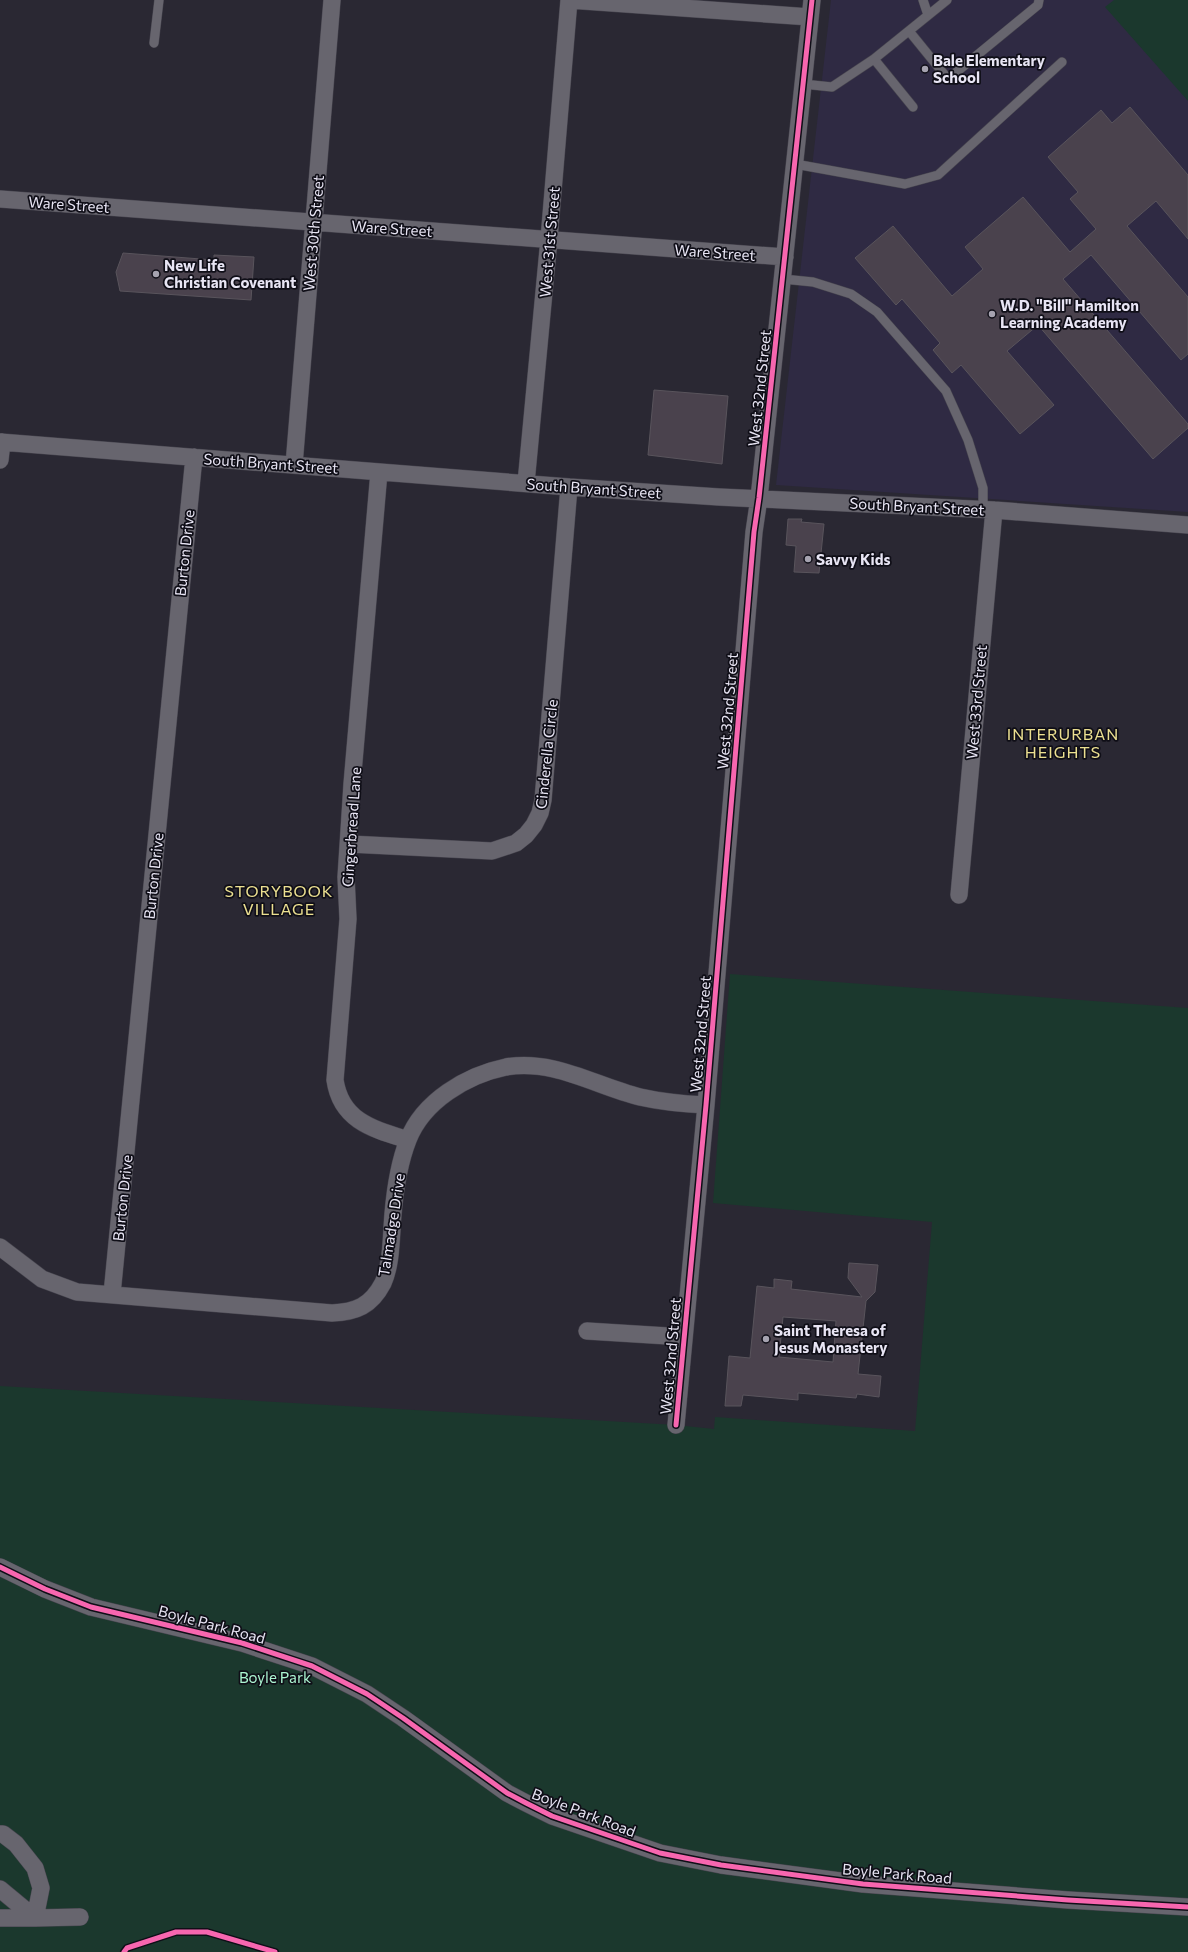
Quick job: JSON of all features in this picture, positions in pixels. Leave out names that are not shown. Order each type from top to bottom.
[{"type":"street","name":"West 30th Street","points":[[294,465],[332,0]]},
{"type":"street","points":[[569,0],[810,17]]},
{"type":"street","name":"West 31st Street","points":[[526,483],[550,239],[569,0]]},
{"type":"street","name":"West 32nd Street","points":[[676,1425],[706,1105],[754,532],[783,279],[784,257],[812,0]]},
{"type":"street","name":"Ware Street","points":[[0,198],[784,257]]},
{"type":"street","points":[[0,460],[1,442]]},
{"type":"street","name":"South Bryant Street","points":[[1,442],[569,487],[989,509],[1188,525]]},
{"type":"street","name":"Burton Drive","points":[[112,1294],[194,457]]},
{"type":"street","name":"Gingerbread Lane","points":[[379,472],[346,877],[348,919],[335,1080],[336,1092],[349,1113],[358,1120],[380,1131],[408,1140]]},
{"type":"street","name":"Cinderella Circle","points":[[349,844],[492,851],[516,843],[526,835],[534,825],[540,813],[543,800],[569,487]]},
{"type":"street","name":"West 33rd Street","points":[[959,895],[989,509]]},
{"type":"street","name":"Talmadge Drive","points":[[0,1247],[42,1279],[77,1292],[332,1313],[348,1312],[361,1307],[376,1294],[386,1274],[394,1200],[399,1173],[408,1140],[424,1115],[437,1101],[453,1088],[470,1078],[507,1067],[541,1066],[564,1070],[640,1097],[670,1103],[706,1105]]},
{"type":"street","points":[[587,1331],[684,1337]]},
{"type":"street","name":"Boyle Park Road","points":[[0,1567],[45,1589],[91,1607],[242,1643],[312,1666],[366,1694],[404,1718],[507,1793],[552,1816],[660,1853],[721,1865],[864,1884],[1068,1900],[1188,1907]]},
{"type":"street","points":[[0,1834],[3,1834],[16,1844],[35,1868],[41,1888],[35,1918]]},
{"type":"street","points":[[0,1889],[35,1918]]},
{"type":"street","points":[[0,1918],[80,1917]]},
{"type":"lane","points":[[154,44],[159,0]]},
{"type":"lane","points":[[923,0],[928,15]]},
{"type":"lane","points":[[803,84],[832,87],[874,59],[947,0]]},
{"type":"lane","points":[[909,31],[948,79],[1038,5],[1039,0]]},
{"type":"lane","points":[[874,59],[913,108]]},
{"type":"lane","points":[[795,164],[905,184],[938,175],[1062,62]]},
{"type":"lane","points":[[783,279],[813,282],[851,294],[877,312],[946,392],[968,440],[989,509]]},
{"type":"shaded area","name":"W.D. \"Bill\" Hamilton Learning Academy","points":[[831,0],[1188,0],[1188,512],[776,485]]},
{"type":"green space","points":[[1114,0],[1188,0],[1188,101],[1105,7]]},
{"type":"green space","name":"Boyle Park","points":[[730,974],[1188,1008],[1188,1952],[0,1952],[0,1386],[676,1425],[714,1429],[715,1417],[915,1431],[932,1222],[713,1203]]},
{"type":"building","name":"W.D. \"Bill\" Hamilton Learning Academy","points":[[1130,107],[1188,175],[1188,239],[1156,201],[1127,226],[1188,297],[1188,354],[1181,360],[1091,255],[1063,279],[1188,424],[1188,428],[1153,459],[1038,325],[1007,351],[1054,405],[1020,434],[961,365],[952,373],[933,350],[940,343],[902,299],[896,305],[855,258],[893,226],[952,296],[983,269],[965,247],[1023,197],[1070,252],[1096,229],[1070,199],[1078,192],[1048,157],[1101,110],[1112,123]]},
{"type":"building","points":[[123,253],[214,260],[214,255],[254,257],[251,300],[120,291],[116,272]]},
{"type":"building","points":[[654,390],[728,396],[722,464],[648,455]]},
{"type":"building","name":"Savvy Kids","points":[[788,519],[802,519],[801,522],[824,524],[819,573],[794,572],[796,546],[786,545]]},
{"type":"building","name":"Saint Theresa of Jesus Monastery","points":[[849,1263],[878,1265],[875,1292],[866,1301],[858,1374],[881,1376],[879,1397],[857,1394],[856,1398],[798,1393],[798,1400],[743,1395],[741,1406],[725,1406],[729,1356],[750,1358],[757,1286],[774,1288],[774,1279],[792,1281],[791,1289],[862,1297],[848,1278]],"holes":[[[783,1317],[836,1321],[833,1362],[779,1357]]]},
{"type":"cycle path","points":[[676,1425],[706,1105],[754,532],[759,498],[812,0]]},
{"type":"cycle path","points":[[0,1567],[45,1589],[91,1607],[242,1643],[312,1666],[367,1694],[507,1793],[552,1816],[660,1853],[721,1865],[863,1884],[1068,1900],[1188,1907]]},
{"type":"cycle path","points":[[124,1952],[127,1948],[176,1932],[207,1932],[275,1952]]},
{"type":"place","name":"Bale Elementary School","points":[[925,69]]},
{"type":"place","name":"New Life Christian Covenant","points":[[156,274]]},
{"type":"place","name":"W.D. \"Bill\" Hamilton Learning Academy","points":[[992,314]]},
{"type":"place","name":"Savvy Kids","points":[[808,559]]},
{"type":"place","name":"Saint Theresa of Jesus Monastery","points":[[766,1339]]},
{"type":"district","name":"INTERURBAN HEIGHTS","points":[[1063,742]]},
{"type":"district","name":"STORYBOOK VILLAGE","points":[[279,899]]}]
